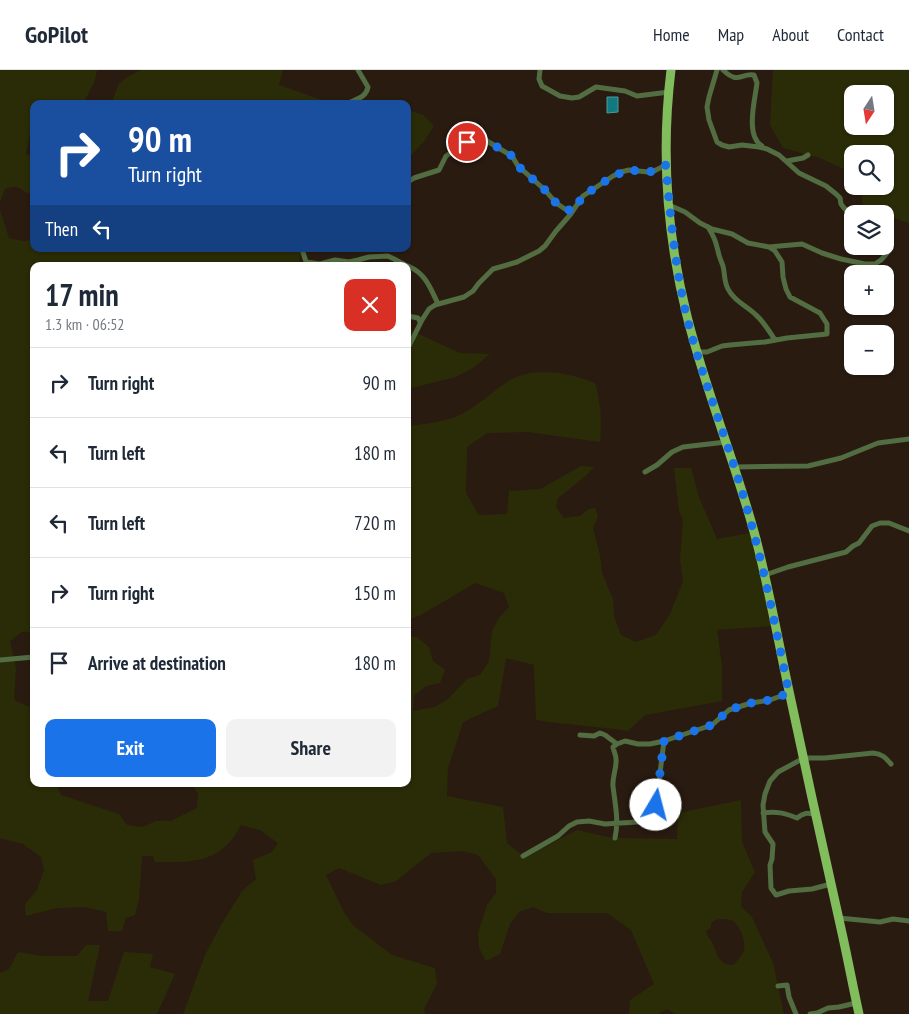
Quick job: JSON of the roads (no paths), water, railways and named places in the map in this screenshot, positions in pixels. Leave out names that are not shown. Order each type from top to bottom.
[{"type":"main road","points":[[671,70],[668,92],[666,165],[676,267],[697,352],[756,539],[765,575],[766,588],[859,1014]]},
{"type":"street","points":[[356,100],[367,93],[368,87],[358,70]]},
{"type":"street","points":[[540,70],[542,86],[560,96],[578,97],[596,87],[624,91],[637,96],[668,92]]},
{"type":"street","points":[[717,70],[707,107],[709,120],[717,142],[729,147],[751,146],[767,149]]},
{"type":"street","points":[[723,70],[737,78],[752,72],[754,75],[757,83],[752,124],[754,136],[759,145],[787,160],[800,173],[826,186],[840,198],[844,208]]},
{"type":"street","points":[[411,180],[438,170],[446,156],[467,142],[476,139],[487,141],[512,156],[518,166],[545,190],[556,203],[565,209],[573,211]]},
{"type":"street","points":[[787,160],[802,158],[808,155]]},
{"type":"street","points":[[411,342],[420,322],[429,309],[438,304],[464,297],[473,291],[493,270],[517,262],[545,246],[583,196],[613,176],[629,170],[648,172],[666,165]]},
{"type":"street","points":[[669,205],[685,212],[700,224],[775,251],[782,262],[783,277],[790,297],[820,313],[827,324],[827,334],[722,346],[707,352],[697,352]]},
{"type":"street","points":[[707,227],[714,236],[728,289],[735,299],[761,320],[775,340]]},
{"type":"street","points":[[768,247],[802,244],[822,253],[865,264],[875,264],[885,255]]},
{"type":"street","points":[[328,262],[335,260],[349,262],[369,257],[388,256],[400,262]]},
{"type":"street","points":[[411,268],[417,270],[426,280],[438,304]]},
{"type":"street","points":[[411,317],[418,318],[420,322]]},
{"type":"street","points":[[734,467],[808,466],[841,458],[878,444],[909,439]]},
{"type":"street","points":[[645,472],[657,466],[672,452],[683,447],[726,442]]},
{"type":"street","points":[[765,575],[846,552],[860,543],[872,526],[889,524],[909,531]]},
{"type":"street","points":[[0,660],[30,657]]},
{"type":"street","points":[[615,838],[617,809],[613,776],[616,757],[613,747],[616,744],[625,741],[650,744],[664,741],[712,725],[729,710],[751,703],[770,700],[789,693]]},
{"type":"street","points":[[580,735],[594,736],[600,733],[616,744]]},
{"type":"street","points":[[523,856],[546,844],[577,822],[589,821],[605,824],[637,822],[649,816],[656,805],[664,741]]},
{"type":"street","points":[[830,884],[776,895],[771,888],[770,865],[773,844],[765,832],[763,813],[765,794],[770,781],[778,772],[804,758],[880,754],[885,756],[892,764]]},
{"type":"street","points":[[763,813],[782,812],[797,818],[803,814],[810,813],[816,815]]},
{"type":"street","points":[[839,918],[880,922],[893,919],[909,921]]},
{"type":"street","points":[[778,986],[787,985],[789,997],[796,1014]]},
{"type":"street","points":[[810,1014],[828,1008],[856,1003]]},
{"type":"water","points":[[607,97],[618,97],[618,112],[607,113]]}]
